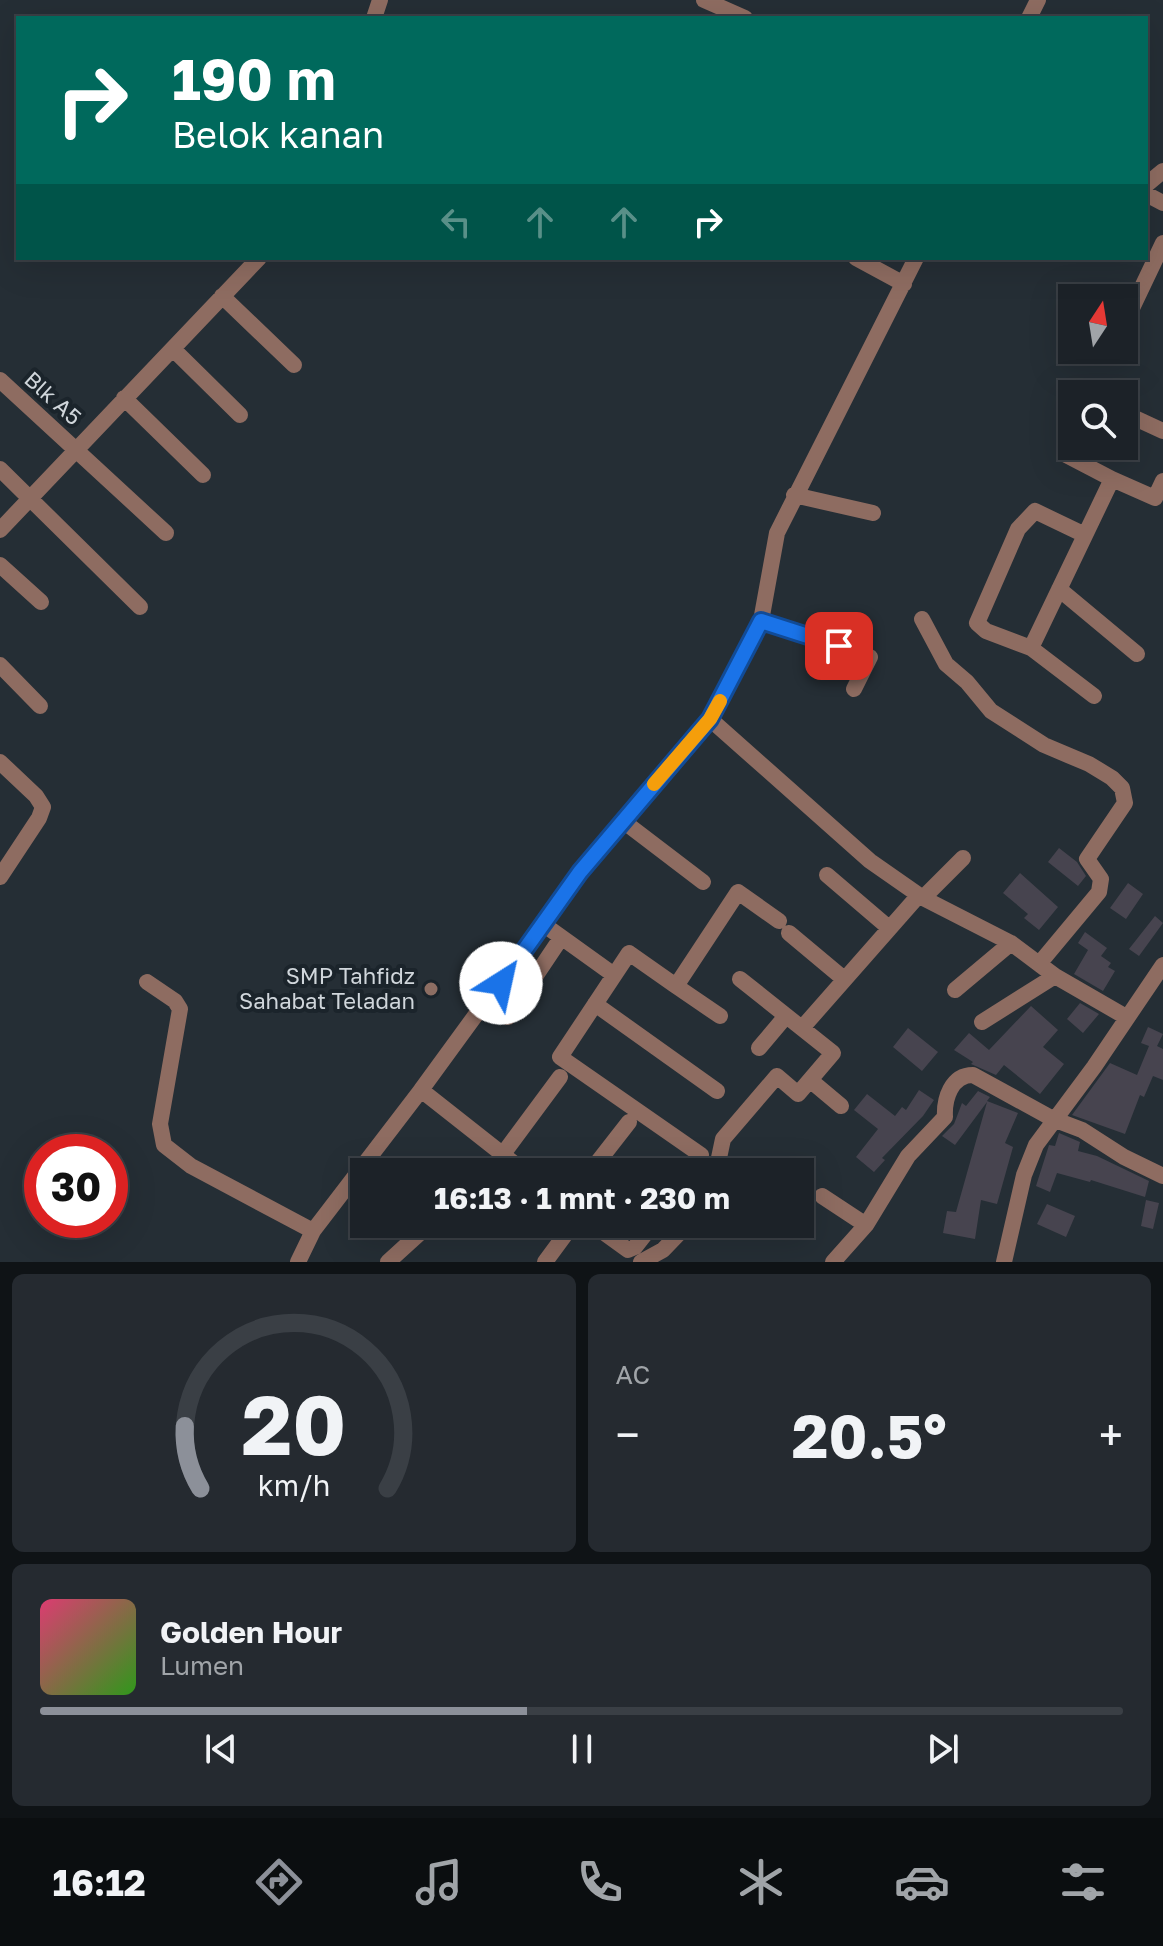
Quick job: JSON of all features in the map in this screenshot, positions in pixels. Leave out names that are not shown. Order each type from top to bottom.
[{"type":"street","points":[[704,0],[740,16]]},
{"type":"street","points":[[1138,296],[1163,243]]},
{"type":"street","points":[[0,530],[257,260]]},
{"type":"street","points":[[860,260],[904,284]]},
{"type":"street","points":[[298,1262],[313,1231],[543,924],[623,821],[710,719],[761,621],[777,533],[915,260]]},
{"type":"street","points":[[222,296],[294,365]]},
{"type":"street","points":[[173,349],[240,415]]},
{"type":"street","name":"Blk A5","points":[[0,380],[166,533]]},
{"type":"street","points":[[124,398],[203,475]]},
{"type":"street","points":[[1138,419],[1163,431]]},
{"type":"street","points":[[1076,460],[1159,500],[1163,481]]},
{"type":"street","points":[[0,469],[140,607]]},
{"type":"street","points":[[1031,648],[1112,479]]},
{"type":"street","points":[[794,495],[873,513]]},
{"type":"street","points":[[1085,535],[1035,511],[1018,529],[977,623],[986,631],[1031,648],[1094,696]]},
{"type":"street","points":[[0,565],[41,602]]},
{"type":"street","points":[[1059,589],[1137,654]]},
{"type":"street","points":[[922,619],[946,664],[991,711],[1044,745],[1089,764],[1119,783],[1125,793],[1125,803],[1087,859],[1101,879],[1099,892],[1039,964]]},
{"type":"street","points":[[761,621],[870,657],[854,689]]},
{"type":"street","points":[[0,665],[40,706]]},
{"type":"street","points":[[710,719],[870,861],[921,896],[1011,943],[1055,976],[1126,1017]]},
{"type":"street","points":[[0,762],[36,796],[43,807],[2,869]]},
{"type":"street","points":[[623,821],[703,882]]},
{"type":"street","points":[[802,1028],[889,928],[963,858]]},
{"type":"street","points":[[827,875],[889,928]]},
{"type":"street","points":[[676,986],[738,892],[844,979]]},
{"type":"street","points":[[543,924],[614,975]]},
{"type":"street","points":[[508,1017],[561,938]]},
{"type":"street","points":[[955,990],[1011,943]]},
{"type":"street","points":[[701,1155],[560,1057],[629,953],[720,1016]]},
{"type":"street","points":[[1004,1262],[1024,1175],[1036,1145],[1094,1067],[1163,965]]},
{"type":"street","points":[[982,1022],[1055,976]]},
{"type":"street","points":[[719,1158],[723,1139],[777,1076],[798,1094],[833,1053],[740,979]]},
{"type":"street","points":[[147,982],[175,1001],[180,1009],[160,1124],[164,1145],[191,1166],[313,1231]]},
{"type":"street","points":[[595,1004],[717,1091]]},
{"type":"street","points":[[759,1048],[786,1016]]},
{"type":"street","points":[[833,1262],[866,1225],[908,1156],[945,1117],[946,1097],[964,1075],[973,1075],[1053,1119],[1082,1130],[1124,1157],[1163,1176]]},
{"type":"street","points":[[516,1158],[560,1077]]},
{"type":"street","points":[[810,1080],[841,1106]]},
{"type":"street","points":[[421,1090],[504,1158]]},
{"type":"street","points":[[601,1158],[629,1122]]},
{"type":"street","points":[[822,1196],[866,1225]]},
{"type":"street","points":[[388,1262],[414,1238]]},
{"type":"street","points":[[545,1262],[563,1238]]},
{"type":"street","points":[[611,1238],[628,1250],[642,1238]]},
{"type":"street","points":[[641,1262],[663,1250],[675,1238]]},
{"type":"building","points":[[1059,848],[1077,862],[1086,876],[1078,886],[1048,862]]},
{"type":"building","points":[[1020,873],[1058,907],[1039,930],[1024,918],[1028,914],[1003,893]]},
{"type":"building","points":[[1128,883],[1143,894],[1126,919],[1110,908]]},
{"type":"building","points":[[1155,916],[1163,923],[1139,956],[1129,949]]},
{"type":"building","points":[[1085,932],[1107,948],[1101,956],[1111,963],[1108,967],[1115,971],[1103,991],[1074,974],[1088,950],[1078,943]]},
{"type":"building","points":[[1080,1003],[1099,1014],[1083,1033],[1067,1019]]},
{"type":"building","points":[[1031,1006],[1058,1030],[1043,1047],[1064,1064],[1040,1094],[1004,1065],[996,1075],[971,1064],[973,1062],[954,1050],[969,1033],[989,1050]]},
{"type":"building","points":[[1148,1027],[1163,1034],[1157,1046],[1163,1049],[1163,1080],[1153,1076],[1144,1097],[1140,1095],[1125,1134],[1072,1115],[1110,1063],[1137,1075],[1149,1046],[1141,1043]]},
{"type":"building","points":[[908,1028],[938,1052],[922,1071],[893,1047]]},
{"type":"building","points":[[919,1090],[934,1100],[923,1116],[882,1158],[885,1160],[874,1172],[856,1157],[878,1129],[854,1110],[867,1094],[895,1116],[902,1107],[906,1110]]},
{"type":"building","points":[[978,1091],[990,1097],[987,1101],[1018,1113],[1005,1143],[1013,1147],[997,1204],[981,1200],[975,1239],[943,1233],[947,1211],[956,1212],[987,1102],[955,1145],[942,1136],[954,1124],[962,1103],[966,1106]]},
{"type":"building","points":[[1059,1133],[1080,1142],[1078,1151],[1097,1156],[1149,1181],[1145,1197],[1057,1173],[1050,1192],[1036,1186],[1049,1145],[1055,1146]]},
{"type":"building","points":[[1146,1200],[1159,1203],[1153,1229],[1141,1226]]},
{"type":"building","points":[[1047,1204],[1075,1216],[1066,1237],[1037,1224]]},
{"type":"slow traffic","points":[[654,784],[710,719],[720,701]]},
{"type":"place","name":"SMP Tahfidz Sahabat Teladan","points":[[431,989]]},
{"type":"route","points":[[501,983],[580,872],[710,719],[761,621],[839,646]]}]
